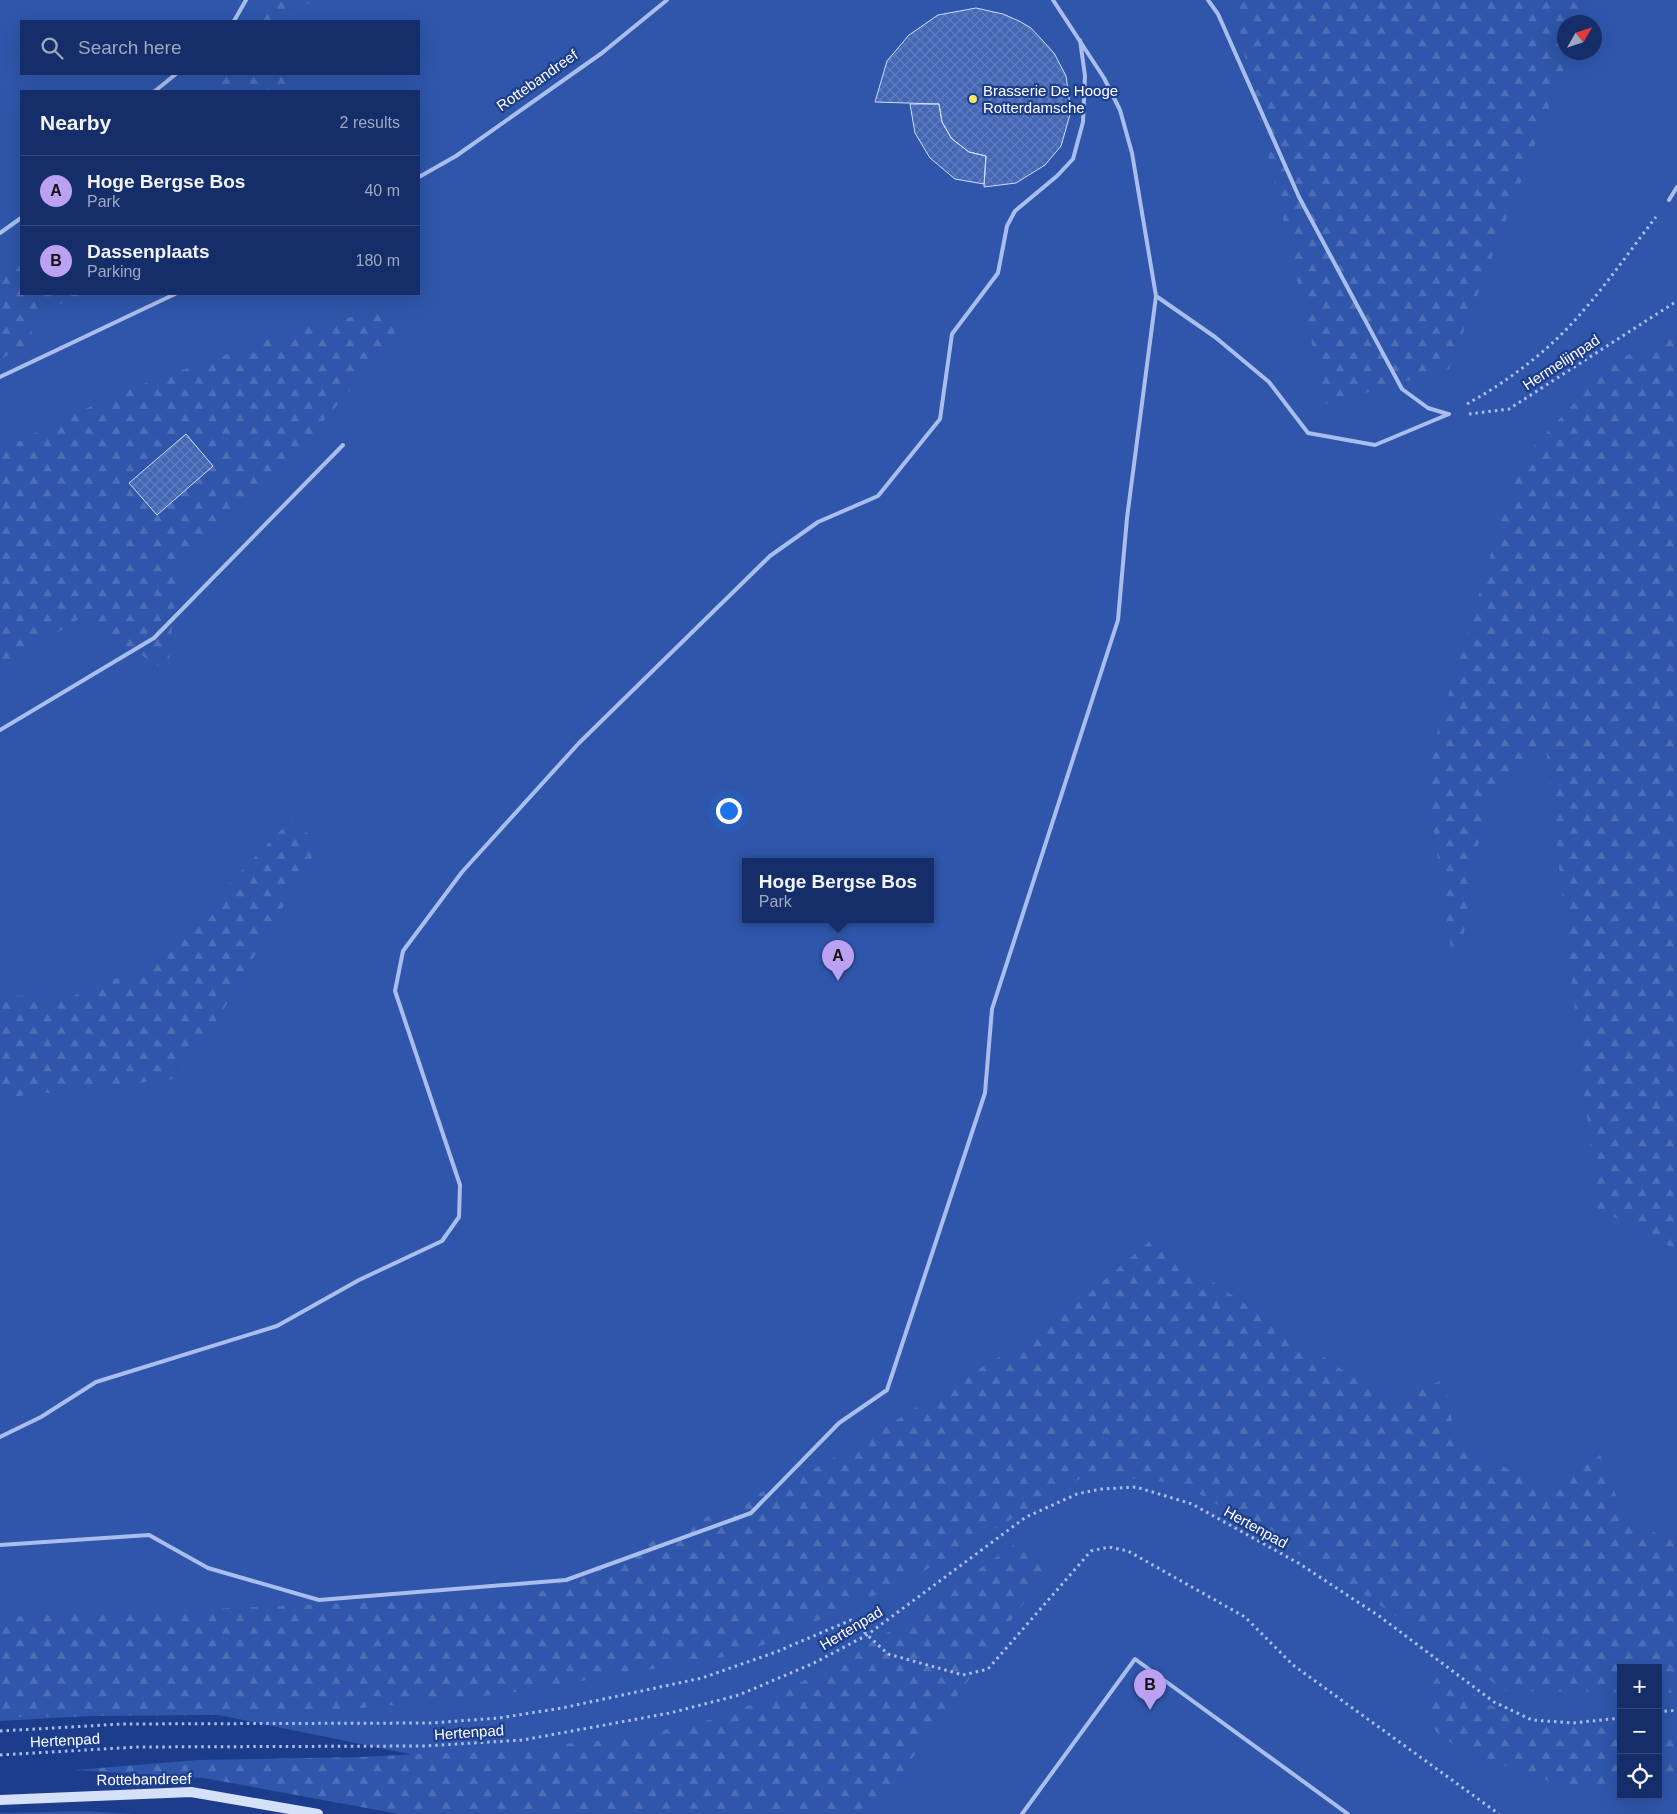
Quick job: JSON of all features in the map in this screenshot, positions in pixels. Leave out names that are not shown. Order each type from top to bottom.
[{"type":"street","name":"Rottebandreef","points":[[0,1800],[191,1792],[318,1814]]},
{"type":"lane","points":[[235,20],[246,0]]},
{"type":"lane","name":"Rottebandreef","points":[[420,175],[456,156],[602,54],[667,0]]},
{"type":"lane","points":[[0,1545],[149,1535],[208,1568],[319,1600],[566,1580],[751,1513],[839,1423],[887,1390],[984,1093],[992,1009],[1118,620],[1127,518],[1156,296],[1132,153],[1120,110],[1104,78],[1054,0]]},
{"type":"lane","points":[[1208,0],[1218,14],[1299,197],[1402,388],[1428,408],[1448,414]]},
{"type":"lane","points":[[0,1437],[41,1417],[96,1382],[277,1326],[359,1280],[442,1241],[459,1217],[460,1185],[395,991],[403,951],[462,872],[579,743],[770,556],[818,522],[878,496],[940,419],[952,334],[998,273],[1007,226],[1015,211],[1057,176],[1073,159],[1083,122],[1085,85],[1080,40]]},
{"type":"lane","points":[[155,90],[175,75]]},
{"type":"lane","points":[[1669,200],[1677,187]]},
{"type":"lane","points":[[0,233],[20,219]]},
{"type":"lane","points":[[0,377],[173,295]]},
{"type":"lane","points":[[1156,296],[1215,337],[1269,382],[1308,433],[1375,445],[1448,414]]},
{"type":"lane","points":[[0,730],[154,638],[343,445]]},
{"type":"lane","points":[[1022,1814],[1135,1659],[1348,1814]]},
{"type":"path","points":[[1448,414],[1494,389],[1531,362],[1582,312],[1669,200]]},
{"type":"path","name":"Hermelijnpad","points":[[1448,414],[1484,413],[1508,409],[1677,301]]},
{"type":"path","name":"Hertenpad","points":[[0,1755],[138,1747],[424,1746],[523,1740],[670,1713],[739,1695],[814,1663],[867,1635],[1026,1516],[1077,1494],[1101,1488],[1136,1487],[1192,1504],[1300,1564],[1379,1616],[1494,1702],[1532,1720],[1573,1723],[1617,1718]]},
{"type":"path","points":[[0,1731],[123,1724],[430,1723],[499,1718],[562,1708],[702,1678],[776,1652],[851,1620],[888,1654],[963,1675],[988,1669],[1091,1552],[1109,1547],[1128,1551],[1245,1617],[1292,1665],[1499,1814]]},
{"type":"path","points":[[1662,1712],[1677,1710]]},
{"type":"green space","points":[[0,0],[1677,0],[1677,1814],[615,1814],[444,1761],[194,1710],[0,1721]]},
{"type":"green space","points":[[271,0],[313,0],[288,20],[261,20]]},
{"type":"green space","points":[[1232,0],[1590,0],[1585,15],[1557,15],[1557,60],[1567,60],[1449,369],[1326,404]]},
{"type":"green space","points":[[226,75],[289,75],[293,90],[215,90]]},
{"type":"green space","points":[[20,266],[20,295],[82,295],[26,318],[36,342],[0,359],[0,278]]},
{"type":"green space","points":[[386,310],[400,315],[399,333],[297,452],[223,518],[177,574],[168,672],[82,617],[0,669],[0,451],[73,414],[143,384],[307,326]]},
{"type":"green space","points":[[1677,336],[1677,1250],[1597,1208],[1546,749],[1486,796],[1456,981],[1425,773],[1518,464],[1614,360]]},
{"type":"green space","points":[[291,820],[320,843],[214,1026],[174,1079],[0,1098],[0,995],[71,997],[149,965]]},
{"type":"green space","points":[[1151,1240],[1391,1403],[1444,1379],[1456,1441],[1543,1488],[1600,1455],[1626,1521],[1677,1542],[1677,1693],[1662,1692],[1662,1664],[1617,1664],[1617,1692],[1506,1691],[1353,1587],[1198,1493],[1165,1482],[1088,1474],[905,1582],[742,1654],[504,1694],[300,1714],[0,1717],[0,1617],[531,1596],[826,1463],[1054,1323]]},
{"type":"green space","points":[[1019,1541],[1049,1568],[872,1814],[399,1814],[204,1778],[75,1770],[198,1760],[361,1757],[502,1750],[627,1738],[718,1718],[789,1689],[899,1626]]},
{"type":"green space","points":[[1440,1670],[1486,1703],[1534,1726],[1617,1724],[1617,1788],[1566,1787],[1463,1751],[1437,1733],[1421,1709]]},
{"type":"green space","points":[[1662,1725],[1677,1726],[1675,1781],[1662,1783]]},
{"type":"green space","points":[[84,1811],[133,1814],[0,1814],[0,1813]]},
{"type":"building","name":"Brasserie De Hooge Rotterdamsche","points":[[976,8],[1003,14],[1031,28],[1054,53],[1066,76],[1071,111],[1061,146],[1045,165],[1016,183],[984,187],[986,156],[969,152],[952,139],[942,122],[939,104],[875,102],[887,61],[909,35],[938,15]]},
{"type":"building","points":[[910,104],[939,104],[942,122],[951,138],[969,152],[986,156],[984,184],[955,179],[930,158],[915,133]]},
{"type":"building","points":[[186,434],[213,466],[157,515],[129,483]]},
{"type":"place","name":"Brasserie De Hooge Rotterdamsche","points":[[973,99]]},
{"type":"place","name":"Hoge Bergse Bos","points":[[838,981]]},
{"type":"place","name":"Dassenplaats","points":[[1150,1710]]}]
